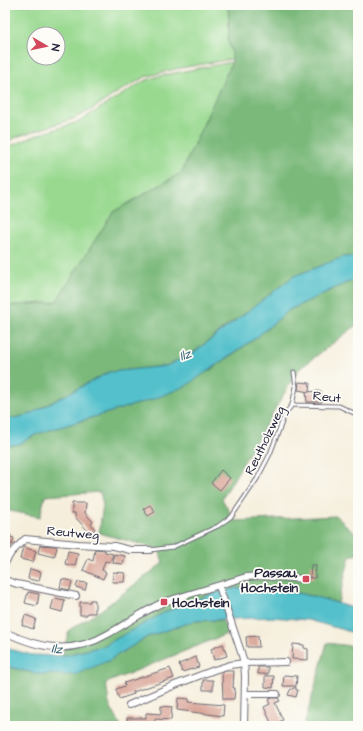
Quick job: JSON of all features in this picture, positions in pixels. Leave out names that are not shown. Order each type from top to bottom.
[{"type":"street","name":"Reutweg","points":[[5,563],[11,553],[25,539],[114,546],[130,550],[150,550]]},
{"type":"street","points":[[5,632],[28,642],[46,647],[71,648],[106,636],[153,607],[164,602],[220,588],[246,577],[261,576],[305,579]]},
{"type":"street","points":[[5,580],[17,584],[76,596]]},
{"type":"street","points":[[220,588],[244,663],[244,726]]},
{"type":"street","points":[[129,705],[214,670],[244,663],[286,662]]},
{"type":"street","points":[[245,694],[277,694]]},
{"type":"lane","name":"Reutholzweg","points":[[150,550],[173,547],[218,526],[232,516],[264,466],[286,414],[292,405],[296,387],[294,372]]},
{"type":"lane","name":"Reut","points":[[292,405],[339,406],[358,415]]},
{"type":"green space","points":[[5,5],[228,5],[228,42],[232,53],[232,59],[175,69],[145,77],[118,92],[93,109],[73,119],[19,136],[5,143]]},
{"type":"green space","points":[[228,5],[358,5],[358,256],[343,257],[232,322],[193,353],[166,366],[109,372],[28,415],[5,420],[5,306],[56,302],[113,212],[181,173],[232,62],[232,53],[228,42]]},
{"type":"green space","points":[[232,62],[181,173],[113,212],[56,302],[5,306],[5,148],[40,134],[78,122],[144,81],[159,76]]},
{"type":"green space","points":[[350,281],[358,281],[358,324],[298,370],[222,499],[235,521],[336,516],[358,536],[358,554],[350,556],[338,603],[295,592],[263,588],[237,588],[211,594],[165,612],[103,646],[62,656],[69,630],[100,611],[163,563],[159,549],[99,533],[103,505],[100,492],[45,496],[40,517],[5,510],[5,446],[19,444],[37,434],[154,399],[215,367],[257,337],[289,310]]},
{"type":"green space","points":[[222,620],[229,633],[106,683],[109,704],[121,726],[5,726],[5,666],[38,674],[108,661],[147,637],[194,621]]},
{"type":"green space","points":[[327,643],[358,647],[358,726],[304,726]]},
{"type":"water","points":[[358,256],[358,281],[350,281],[289,310],[257,337],[186,386],[154,399],[37,434],[19,444],[5,446],[5,420],[28,415],[109,372],[166,366],[193,353],[294,276],[343,257]]},
{"type":"water","points":[[237,588],[268,589],[299,593],[358,610],[358,634],[308,620],[272,617],[194,621],[147,637],[108,661],[75,675],[38,674],[5,666],[5,648],[32,655],[62,656],[103,646],[165,612],[211,594]]},
{"type":"building","points":[[299,382],[310,383],[309,392],[298,390]]},
{"type":"building","points":[[321,391],[322,402],[307,402],[306,392]]},
{"type":"building","points":[[221,470],[230,478],[220,490],[211,483]]},
{"type":"building","points":[[72,503],[86,503],[85,513],[93,522],[91,524],[95,529],[90,533],[75,517],[75,513],[72,513]]},
{"type":"building","points":[[150,505],[155,512],[148,516],[143,509]]},
{"type":"building","points":[[5,533],[14,538],[12,545],[9,544],[6,553]]},
{"type":"building","points":[[40,545],[56,546],[57,548],[54,557],[38,553]]},
{"type":"building","points":[[23,547],[36,551],[33,562],[20,559]]},
{"type":"building","points":[[95,549],[105,550],[105,552],[113,554],[110,562],[105,561],[102,570],[106,572],[103,579],[83,570],[88,559],[93,561]]},
{"type":"building","points":[[68,551],[78,553],[75,566],[65,564]]},
{"type":"building","points":[[114,554],[125,556],[123,564],[113,563]]},
{"type":"building","points":[[311,565],[316,565],[315,578],[310,578]]},
{"type":"building","points":[[30,569],[41,572],[39,581],[28,579]]},
{"type":"building","points":[[113,572],[125,573],[124,582],[112,582]]},
{"type":"building","points":[[62,579],[72,581],[70,590],[60,588]]},
{"type":"building","points":[[78,582],[87,583],[85,590],[76,587]]},
{"type":"building","points":[[28,592],[39,594],[37,606],[25,603]]},
{"type":"building","points":[[54,598],[65,600],[62,612],[51,609]]},
{"type":"building","points":[[90,600],[95,600],[95,613],[80,615],[80,602],[90,602]]},
{"type":"building","points":[[25,615],[36,619],[33,629],[22,625]]},
{"type":"building","points":[[258,636],[259,647],[247,647],[246,637]]},
{"type":"building","points":[[223,644],[227,656],[214,660],[211,649]]},
{"type":"building","points":[[293,644],[304,645],[304,648],[308,649],[308,660],[292,659]]},
{"type":"building","points":[[196,657],[199,667],[182,672],[179,664]]},
{"type":"building","points":[[258,667],[268,667],[268,674],[258,674]]},
{"type":"building","points":[[170,668],[174,678],[133,692],[134,694],[119,699],[116,689],[125,686],[124,683]]},
{"type":"building","points":[[234,671],[234,699],[223,699],[222,672]]},
{"type":"building","points":[[284,675],[297,676],[296,686],[283,686]]},
{"type":"building","points":[[265,676],[274,676],[273,688],[265,687]]},
{"type":"building","points":[[203,680],[213,680],[213,690],[203,690]]},
{"type":"building","points":[[296,687],[296,690],[298,690],[296,697],[288,695],[290,690]]},
{"type":"building","points":[[178,698],[189,699],[188,702],[224,705],[223,716],[177,710]]},
{"type":"building","points":[[271,698],[278,698],[280,701],[275,703],[283,720],[272,725],[264,707],[270,704],[268,700]]},
{"type":"building","points":[[161,706],[172,707],[171,720],[155,719],[155,725],[140,724],[140,726],[127,726],[127,718],[146,718],[146,713],[161,714]]},
{"type":"place","name":"Passau, Hochstein","points":[[306,579]]},
{"type":"place","name":"Hochstein","points":[[164,602]]},
{"type":"water label","name":"Ilz","points":[[185,354]]},
{"type":"water label","name":"Ilz","points":[[57,648]]}]
